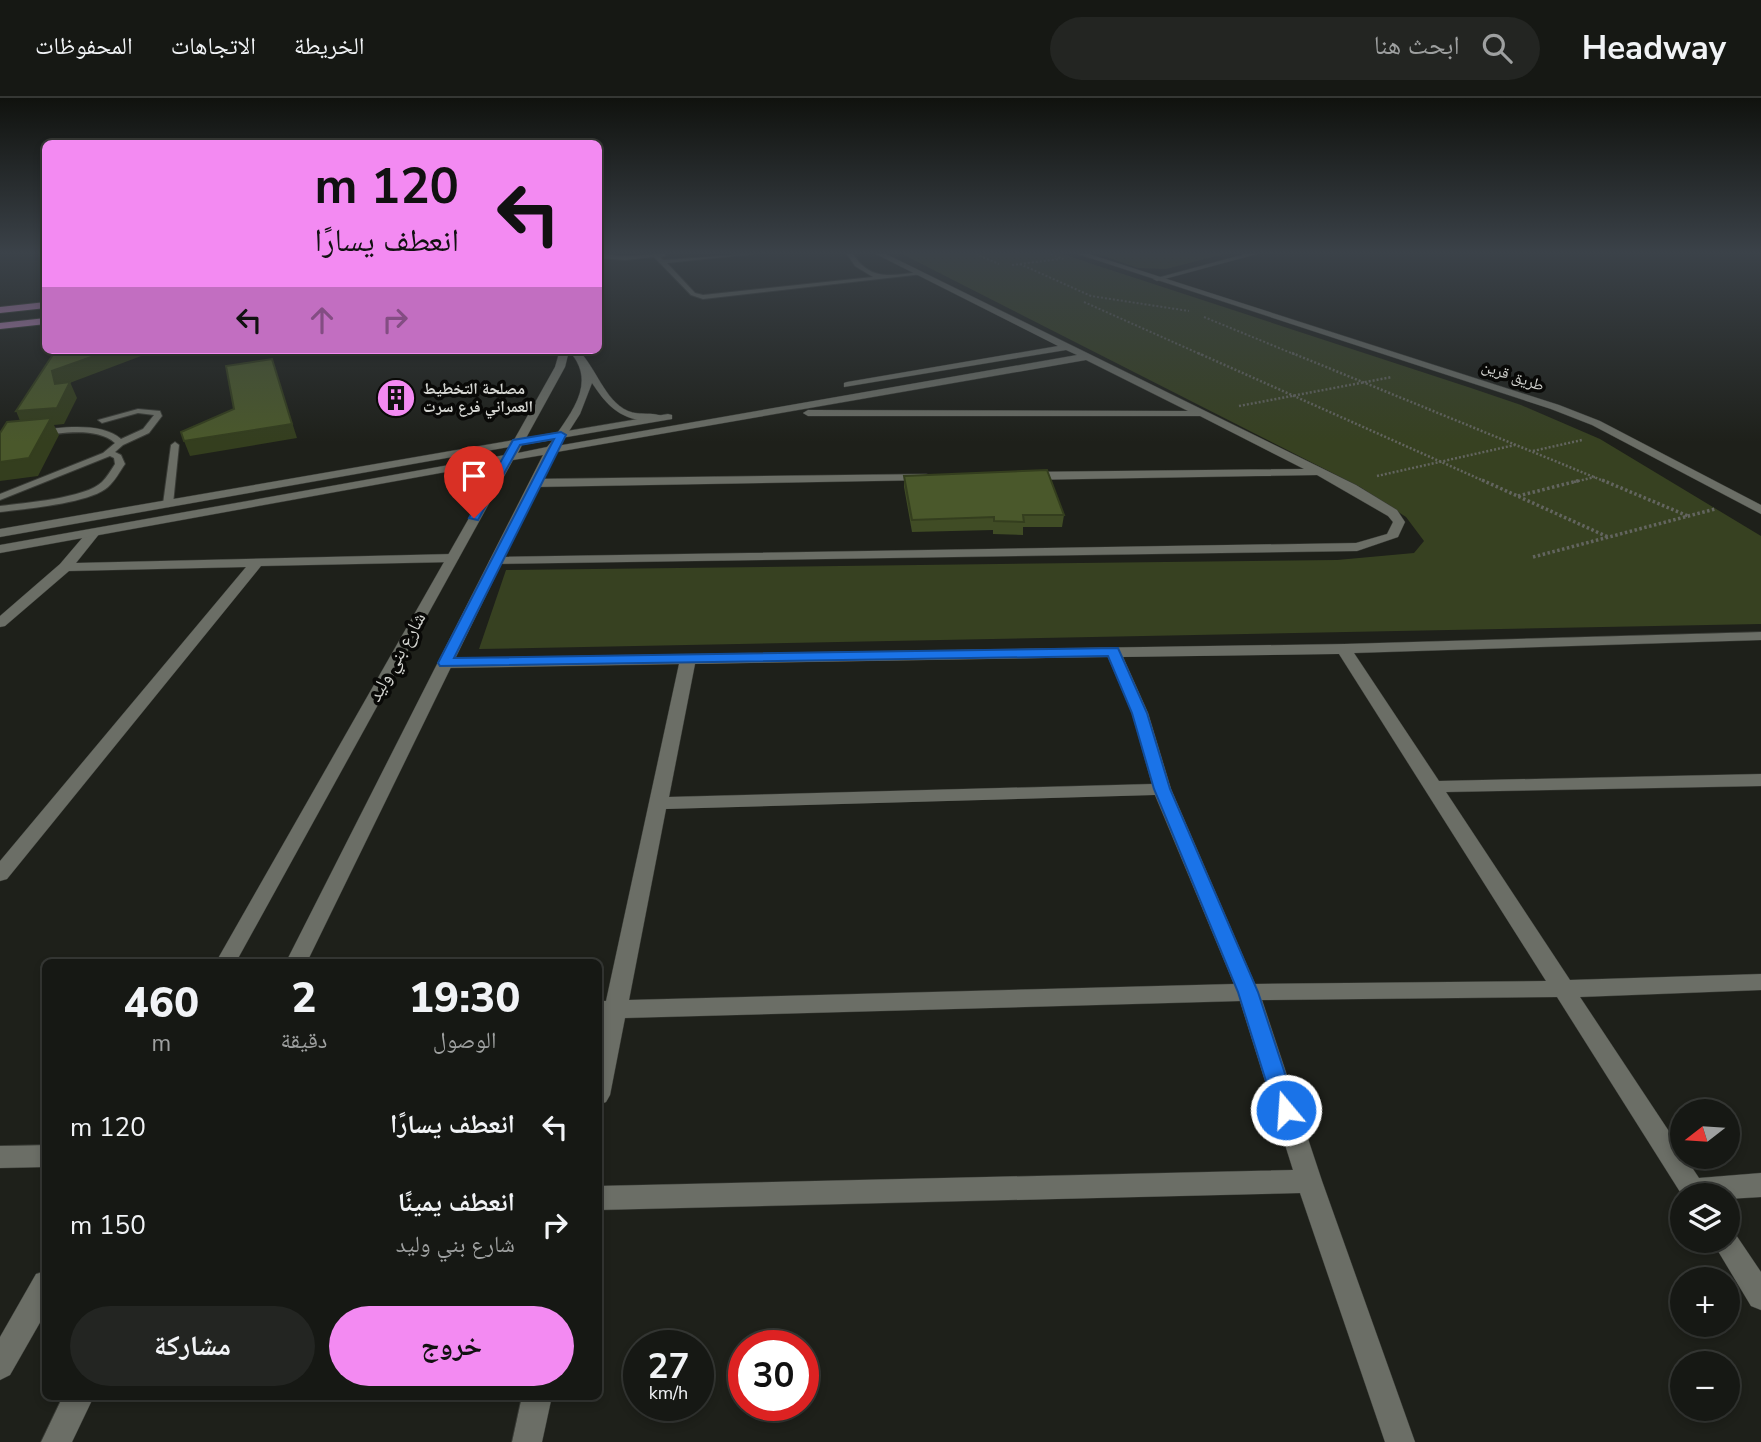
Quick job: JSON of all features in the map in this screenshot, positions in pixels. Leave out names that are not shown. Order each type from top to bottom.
[{"type":"highway","points":[[0,326],[42,321]]},
{"type":"street","points":[[496,561],[1357,547],[1392,537],[1399,522],[1393,513],[1319,472],[1005,317]]},
{"type":"street","name":"طريق قرين","points":[[1276,317],[1555,407],[1614,432],[1761,510]]},
{"type":"street","points":[[836,387],[1065,347]]},
{"type":"street","name":"شارع بني وليد","points":[[228,959],[560,367],[564,354]]},
{"type":"street","points":[[577,354],[617,411],[642,418],[661,418]]},
{"type":"street","points":[[0,550],[758,413],[1085,357]]},
{"type":"street","points":[[297,959],[551,450],[586,388],[590,373]]},
{"type":"street","points":[[758,413],[1200,414]]},
{"type":"street","points":[[0,533],[674,416]]},
{"type":"street","points":[[1017,476],[1319,472]]},
{"type":"street","points":[[535,482],[934,477]]},
{"type":"street","points":[[0,623],[65,566],[94,533]]},
{"type":"street","points":[[65,566],[452,558]]},
{"type":"street","points":[[0,874],[258,561]]},
{"type":"street","points":[[445,663],[1344,649],[1761,636]]},
{"type":"street","points":[[1344,649],[1688,1183]]},
{"type":"street","points":[[1113,651],[1140,713],[1162,789],[1248,992],[1308,1181],[1400,1442]]},
{"type":"street","points":[[602,1057],[607,1010],[658,803],[688,659]]},
{"type":"street","points":[[1433,787],[1761,780]]},
{"type":"street","points":[[658,803],[1162,789]]},
{"type":"street","points":[[607,1010],[1248,992],[1563,989],[1761,982]]},
{"type":"street","points":[[0,1157],[42,1156]]},
{"type":"street","points":[[602,1198],[1308,1181]]},
{"type":"street","points":[[1740,1188],[1761,1185]]},
{"type":"street","points":[[1734,1253],[1761,1296]]},
{"type":"street","points":[[0,1364],[42,1291]]},
{"type":"street","points":[[56,1442],[77,1400]]},
{"type":"street","points":[[527,1442],[536,1400]]},
{"type":"lane","points":[[0,497],[111,453],[120,443],[146,431],[158,416],[157,412],[138,411],[102,420]]},
{"type":"lane","points":[[26,434],[80,430],[113,437],[120,443]]},
{"type":"lane","points":[[168,504],[175,446]]},
{"type":"lane","points":[[0,509],[48,503],[99,489],[120,464],[118,457],[111,453]]},
{"type":"path","points":[[1117,317],[1608,537]]},
{"type":"path","points":[[1204,317],[1688,516]]},
{"type":"path","points":[[1200,414],[1438,368]]},
{"type":"path","points":[[1532,452],[1614,432]]},
{"type":"path","points":[[1342,484],[1516,445]]},
{"type":"path","points":[[1517,496],[1595,477]]},
{"type":"path","points":[[1533,557],[1744,501]]},
{"type":"green space","points":[[1025,317],[1253,317],[1521,405],[1600,439],[1761,536],[1761,624],[479,649],[506,570],[1337,560],[1414,553],[1424,541],[1406,517],[1360,487]]},
{"type":"building","points":[[53,354],[100,354],[52,371],[55,384],[70,382],[57,408],[16,411]]},
{"type":"building","points":[[272,359],[292,424],[184,441],[181,432],[234,409],[226,366]]},
{"type":"building","points":[[51,418],[29,458],[0,462],[0,433],[7,422]]},
{"type":"building","points":[[1047,470],[1064,515],[1023,515],[1024,522],[994,521],[994,517],[912,520],[904,476]]},
{"type":"place","name":"مصلحة التخطيط العمراني فرع سرت","points":[[396,398]]},
{"type":"route","points":[[474,518],[516,443],[561,435],[551,450],[445,663],[1113,651],[1140,713],[1162,789],[1248,992],[1286,1110]]}]
